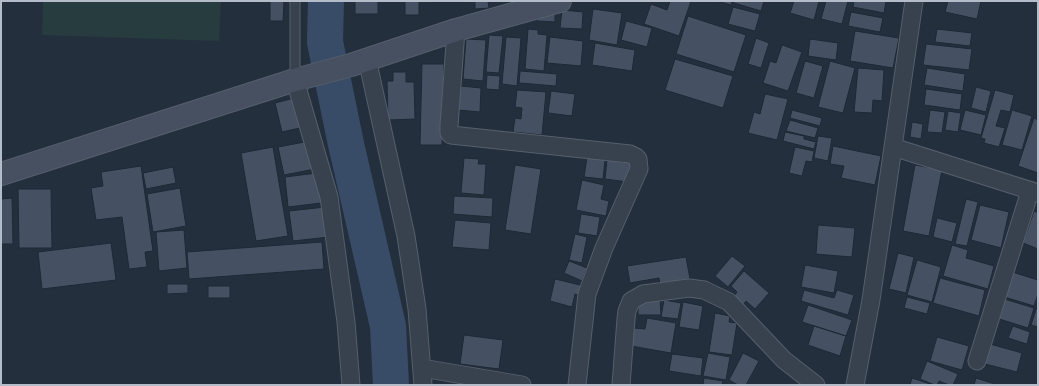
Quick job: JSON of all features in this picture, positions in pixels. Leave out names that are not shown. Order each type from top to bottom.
[{"type":"street","points":[[1,174],[359,62],[456,30],[560,1]]},
{"type":"street","points":[[855,385],[871,300],[914,1]]},
{"type":"street","points":[[456,30],[449,134],[630,154],[638,159],[639,168],[604,248],[587,294],[577,385]]},
{"type":"street","points":[[359,62],[406,236],[417,309],[422,377],[522,385]]},
{"type":"street","points":[[301,79],[329,197],[346,322],[351,385]]},
{"type":"street","points":[[893,148],[1034,192],[978,361]]},
{"type":"street","points":[[621,385],[626,319],[631,301],[643,294],[689,288],[704,290],[729,302],[784,360],[816,385]]},
{"type":"lane","points":[[295,1],[301,79]]},
{"type":"green space","points":[[43,1],[221,1],[219,41],[42,35]]},
{"type":"building","points":[[270,1],[284,1],[283,21],[270,21]]},
{"type":"building","points":[[355,1],[378,1],[378,14],[355,14]]},
{"type":"building","points":[[405,1],[419,1],[419,15],[405,15]]},
{"type":"building","points":[[470,1],[470,2],[429,2]]},
{"type":"building","points":[[475,1],[488,1],[489,8],[475,9]]},
{"type":"building","points":[[670,1],[691,1],[679,36],[644,24],[651,4],[667,10]]},
{"type":"building","points":[[717,1],[732,1],[731,5]]},
{"type":"building","points":[[734,1],[764,1],[761,11],[734,3]]},
{"type":"building","points":[[794,1],[819,1],[814,20],[790,13]]},
{"type":"building","points":[[826,1],[848,1],[842,24],[821,19]]},
{"type":"building","points":[[854,1],[886,1],[884,13],[853,7]]},
{"type":"building","points":[[948,1],[981,1],[977,19],[945,12]]},
{"type":"building","points":[[733,7],[760,14],[755,31],[728,24]]},
{"type":"building","points":[[593,9],[622,13],[617,45],[589,40]]},
{"type":"building","points":[[537,10],[555,10],[555,22],[537,21]]},
{"type":"building","points":[[562,10],[583,12],[582,29],[560,28]]},
{"type":"building","points":[[851,12],[883,18],[880,32],[848,26]]},
{"type":"building","points":[[688,16],[746,35],[734,72],[676,54]]},
{"type":"building","points":[[626,21],[652,28],[647,47],[621,40]]},
{"type":"building","points":[[528,29],[538,30],[538,34],[547,35],[544,71],[525,69]]},
{"type":"building","points":[[937,29],[972,33],[970,46],[935,42]]},
{"type":"building","points":[[855,31],[899,38],[893,68],[850,61]]},
{"type":"building","points":[[489,35],[503,36],[499,73],[486,72]]},
{"type":"building","points":[[506,37],[521,38],[517,86],[502,84]]},
{"type":"building","points":[[550,37],[583,41],[581,66],[547,63]]},
{"type":"building","points":[[756,38],[769,43],[761,68],[748,64]]},
{"type":"building","points":[[466,39],[486,40],[483,81],[463,79]]},
{"type":"building","points":[[810,39],[838,43],[836,60],[808,56]]},
{"type":"building","points":[[595,43],[635,50],[632,71],[592,65]]},
{"type":"building","points":[[926,44],[972,49],[969,70],[923,65]]},
{"type":"building","points":[[782,45],[802,52],[788,91],[763,83],[770,61],[776,63]]},
{"type":"building","points":[[675,59],[733,76],[723,108],[665,90]]},
{"type":"building","points":[[805,61],[823,66],[814,98],[796,93]]},
{"type":"building","points":[[830,61],[855,68],[843,113],[818,107]]},
{"type":"building","points":[[422,64],[444,64],[442,145],[420,145]]},
{"type":"building","points":[[858,68],[884,70],[882,101],[873,100],[872,113],[854,112]]},
{"type":"building","points":[[927,68],[965,74],[963,91],[924,85]]},
{"type":"building","points":[[520,71],[557,74],[556,86],[519,83]]},
{"type":"building","points":[[393,72],[406,72],[406,82],[414,82],[415,119],[388,120],[387,81],[393,81]]},
{"type":"building","points":[[487,75],[500,76],[499,90],[486,89]]},
{"type":"building","points":[[461,86],[481,88],[480,112],[458,110]]},
{"type":"building","points":[[976,87],[991,91],[986,112],[971,108]]},
{"type":"building","points":[[926,89],[962,94],[960,110],[924,105]]},
{"type":"building","points":[[517,90],[546,92],[542,135],[513,132],[515,118],[521,119],[522,108],[515,107]]},
{"type":"building","points":[[995,90],[1014,95],[1010,112],[1001,110],[996,126],[1005,128],[999,147],[984,143],[985,139],[981,138]]},
{"type":"building","points":[[551,91],[575,94],[572,116],[548,113]]},
{"type":"building","points":[[765,94],[788,99],[777,140],[748,133],[754,112],[760,114]]},
{"type":"building","points":[[298,97],[304,127],[282,132],[275,103]]},
{"type":"building","points":[[792,110],[822,118],[820,126],[790,118]]},
{"type":"building","points":[[930,110],[945,112],[942,133],[927,132]]},
{"type":"building","points":[[965,110],[986,115],[981,135],[960,130]]},
{"type":"building","points":[[1012,110],[1032,116],[1022,150],[1002,145]]},
{"type":"building","points":[[948,111],[961,113],[958,132],[945,130]]},
{"type":"building","points":[[1034,118],[1038,120],[1038,173],[1018,166]]},
{"type":"building","points":[[790,120],[818,128],[815,138],[786,131]]},
{"type":"building","points":[[912,122],[923,124],[921,139],[910,137]]},
{"type":"building","points":[[785,132],[804,136],[804,139],[816,142],[814,149],[783,141]]},
{"type":"building","points":[[818,136],[832,138],[828,161],[814,158]]},
{"type":"building","points":[[310,141],[315,169],[284,175],[278,147]]},
{"type":"building","points":[[833,146],[881,156],[875,185],[841,178],[844,166],[830,164]]},
{"type":"building","points":[[273,147],[288,236],[256,241],[241,153]]},
{"type":"building","points":[[795,147],[814,151],[812,162],[806,161],[802,176],[789,173]]},
{"type":"building","points":[[587,157],[605,160],[603,179],[584,177]]},
{"type":"building","points":[[464,158],[479,159],[478,164],[486,164],[484,195],[461,193]]},
{"type":"building","points":[[607,160],[631,163],[628,182],[605,179]]},
{"type":"building","points":[[515,165],[541,169],[531,234],[505,230]]},
{"type":"building","points":[[915,165],[942,170],[929,236],[903,231]]},
{"type":"building","points":[[141,166],[153,251],[145,252],[147,267],[129,269],[122,217],[96,220],[91,188],[103,186],[101,172]]},
{"type":"building","points":[[173,167],[176,183],[146,189],[143,173]]},
{"type":"building","points":[[317,173],[321,203],[288,207],[285,177]]},
{"type":"building","points":[[582,180],[604,185],[601,199],[609,201],[606,216],[576,210]]},
{"type":"building","points":[[180,188],[186,226],[153,232],[147,194]]},
{"type":"building","points":[[18,189],[51,189],[52,248],[19,248]]},
{"type":"building","points":[[454,196],[493,198],[492,217],[453,214]]},
{"type":"building","points":[[12,198],[13,244],[1,244],[1,199]]},
{"type":"building","points":[[966,199],[978,202],[967,246],[955,244]]},
{"type":"building","points":[[980,205],[1009,212],[1001,248],[971,240]]},
{"type":"building","points":[[325,207],[329,237],[293,241],[289,211]]},
{"type":"building","points":[[1034,211],[1038,213],[1038,249],[1023,243]]},
{"type":"building","points":[[581,214],[600,217],[597,236],[578,233]]},
{"type":"building","points":[[937,218],[957,223],[952,242],[933,237]]},
{"type":"building","points":[[455,220],[491,223],[489,250],[452,247]]},
{"type":"building","points":[[818,225],[855,228],[852,257],[816,254]]},
{"type":"building","points":[[184,230],[187,268],[159,271],[156,232]]},
{"type":"building","points":[[575,234],[587,237],[582,263],[569,260]]},
{"type":"building","points":[[322,242],[324,269],[189,279],[187,252]]},
{"type":"building","points":[[111,243],[116,280],[42,289],[38,252]]},
{"type":"building","points":[[952,245],[968,250],[966,258],[994,266],[988,289],[943,276]]},
{"type":"building","points":[[898,253],[914,257],[906,293],[889,289]]},
{"type":"building","points":[[732,256],[745,266],[728,287],[715,276]]},
{"type":"building","points":[[686,257],[690,279],[660,284],[659,278],[630,283],[627,266]]},
{"type":"building","points":[[917,260],[941,267],[932,302],[907,295]]},
{"type":"building","points":[[569,261],[587,268],[582,281],[564,273]]},
{"type":"building","points":[[805,265],[838,271],[834,293],[801,287]]},
{"type":"building","points":[[744,271],[769,293],[755,309],[746,301],[743,305],[734,296],[737,292],[731,286]]},
{"type":"building","points":[[1009,271],[1038,280],[1038,294],[1034,306],[1001,296]]},
{"type":"building","points":[[940,278],[985,290],[979,316],[933,303]]},
{"type":"building","points":[[555,279],[584,286],[581,296],[575,294],[572,307],[550,301]]},
{"type":"building","points":[[167,284],[188,284],[188,293],[167,294]]},
{"type":"building","points":[[208,286],[230,286],[230,298],[208,298]]},
{"type":"building","points":[[804,290],[834,298],[837,290],[854,295],[848,315],[801,301]]},
{"type":"building","points":[[660,297],[661,315],[638,315],[638,298]]},
{"type":"building","points":[[907,297],[930,303],[927,314],[904,308]]},
{"type":"building","points":[[1001,298],[1034,308],[1028,328],[996,318]]},
{"type":"building","points":[[664,300],[681,303],[678,319],[661,317]]},
{"type":"building","points":[[683,302],[703,306],[699,330],[679,327]]},
{"type":"building","points":[[808,305],[852,320],[846,336],[802,322]]},
{"type":"building","points":[[1038,307],[1038,327],[1031,325]]},
{"type":"building","points":[[715,313],[730,316],[729,322],[737,323],[732,355],[709,352]]},
{"type":"building","points":[[647,318],[676,323],[671,353],[631,346],[634,328],[645,329]]},
{"type":"building","points":[[814,326],[846,336],[840,356],[808,345]]},
{"type":"building","points":[[1013,326],[1030,332],[1027,344],[1008,338]]},
{"type":"building","points":[[464,335],[503,340],[499,369],[460,364]]},
{"type":"building","points":[[937,337],[969,346],[962,370],[930,361]]},
{"type":"building","points":[[990,344],[1022,353],[1017,372],[985,364]]},
{"type":"building","points":[[708,353],[730,357],[726,380],[703,376]]},
{"type":"building","points":[[743,353],[759,361],[746,385],[738,385],[729,380]]},
{"type":"building","points":[[672,354],[703,358],[701,376],[669,371]]},
{"type":"building","points":[[927,361],[958,374],[953,385],[939,381],[937,385],[935,385],[920,379]]},
{"type":"building","points":[[704,378],[723,381],[722,385],[703,385]]},
{"type":"building","points":[[912,378],[933,385],[910,385]]},
{"type":"building","points":[[976,378],[998,385],[974,385]]},
{"type":"waterway","points":[[326,1],[325,42],[346,144],[388,326],[391,385]]}]
